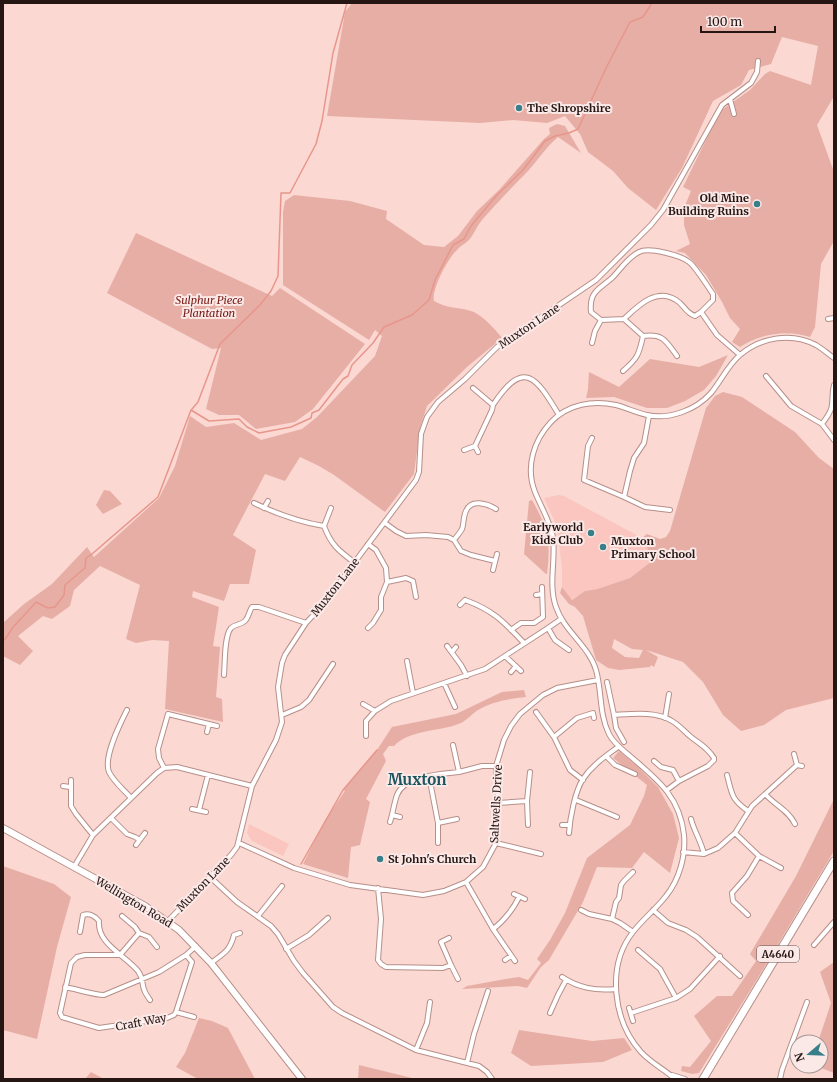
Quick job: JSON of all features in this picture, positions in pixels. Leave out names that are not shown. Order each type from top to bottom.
[{"type":"main road","name":"A4640","points":[[703,1079],[834,861]]},
{"type":"street","name":"Muxton Lane","points":[[168,921],[231,855],[239,843],[252,786],[276,740],[282,722],[278,687],[282,663],[285,655],[306,623],[322,606],[416,480],[419,472],[421,434],[427,417],[438,402],[465,379],[497,347],[596,280],[651,225],[663,210],[722,104],[751,83],[757,72],[758,61]]},
{"type":"street","points":[[730,99],[734,114]]},
{"type":"street","points":[[662,251],[689,262],[713,294],[713,300],[700,312],[695,316],[688,314],[677,300],[665,296],[652,297],[624,318],[601,320],[591,312],[590,303],[593,296],[629,259],[639,252],[662,251]]},
{"type":"street","points":[[700,312],[717,335],[740,355]]},
{"type":"street","points":[[624,318],[643,336],[658,335],[666,340],[677,356]]},
{"type":"street","points":[[828,319],[834,318]]},
{"type":"street","points":[[592,342],[601,320]]},
{"type":"street","points":[[623,371],[639,354],[643,336]]},
{"type":"street","points":[[675,1079],[646,1057],[632,1040],[624,1025],[617,1003],[616,989],[619,962],[624,948],[633,932],[666,896],[673,885],[681,865],[684,836],[680,814],[667,790],[656,778],[618,747],[610,735],[605,723],[598,680],[593,662],[561,619],[556,608],[553,596],[553,534],[534,488],[532,476],[533,450],[537,440],[559,415],[581,405],[598,403],[613,404],[649,416],[672,415],[693,407],[710,394],[740,355],[754,346],[769,340],[797,338],[817,345],[834,358]]},
{"type":"street","points":[[478,452],[476,446],[493,405],[504,388],[518,378],[526,376],[532,380],[545,392],[559,415]]},
{"type":"street","points":[[766,376],[791,406],[822,424],[834,440]]},
{"type":"street","points":[[822,424],[831,411],[834,385]]},
{"type":"street","points":[[474,388],[493,405]]},
{"type":"street","points":[[624,497],[634,458],[644,443],[649,416]]},
{"type":"street","points":[[592,438],[588,446],[584,480],[645,507],[670,510]]},
{"type":"street","points":[[464,450],[476,446]]},
{"type":"street","points":[[264,508],[268,501]]},
{"type":"street","points":[[254,503],[299,521],[324,526]]},
{"type":"street","points":[[454,540],[462,530],[466,508],[471,504],[480,503],[496,509]]},
{"type":"street","points":[[330,508],[324,526],[328,537],[338,550],[355,562]]},
{"type":"street","points":[[385,523],[406,536],[426,535],[448,537],[454,540],[461,551],[495,561]]},
{"type":"street","points":[[368,544],[376,550],[386,568],[387,582],[381,597],[381,610],[368,628]]},
{"type":"street","points":[[493,570],[497,554]]},
{"type":"street","points":[[387,582],[406,578],[413,581],[416,597]]},
{"type":"street","points":[[511,630],[522,624],[534,623],[542,617],[542,587]]},
{"type":"street","points":[[536,595],[542,594]]},
{"type":"street","points":[[460,605],[464,598],[480,605],[488,610],[524,643]]},
{"type":"street","name":"Muxton Lane","points":[[224,675],[227,638],[230,629],[235,625],[242,624],[246,620],[252,607],[258,607],[306,623]]},
{"type":"street","points":[[366,736],[366,721],[375,711],[391,701],[485,669],[561,619]]},
{"type":"street","points":[[548,628],[555,640],[569,650]]},
{"type":"street","points":[[447,646],[467,676]]},
{"type":"street","points":[[452,652],[456,647]]},
{"type":"street","points":[[505,656],[521,671]]},
{"type":"street","points":[[407,662],[413,693]]},
{"type":"street","points":[[282,715],[301,707],[309,700],[333,664]]},
{"type":"street","points":[[511,672],[516,666]]},
{"type":"street","name":"Saltwells Drive","points":[[239,843],[294,868],[350,885],[423,894],[444,891],[466,882],[483,867],[496,843],[498,803],[496,766],[504,740],[511,726],[526,707],[543,695],[557,688],[598,680]]},
{"type":"street","points":[[607,682],[616,728],[624,742]]},
{"type":"street","points":[[444,683],[455,707]]},
{"type":"street","points":[[665,718],[669,694]]},
{"type":"street","points":[[668,699],[674,700]]},
{"type":"street","points":[[363,704],[375,711]]},
{"type":"street","points":[[592,707],[594,718]]},
{"type":"street","points":[[127,710],[108,755],[107,764],[113,778],[131,798]]},
{"type":"street","points":[[536,712],[554,737],[570,770],[583,780]]},
{"type":"street","points":[[119,713],[124,716]]},
{"type":"street","points":[[554,737],[577,718],[593,713]]},
{"type":"street","points":[[164,768],[159,758],[158,749],[168,714],[217,726]]},
{"type":"street","points":[[614,715],[653,715],[672,721],[693,739],[706,747],[714,758],[708,766],[679,781],[667,790]]},
{"type":"street","points":[[207,732],[209,724]]},
{"type":"street","points":[[453,745],[459,772]]},
{"type":"street","points":[[569,833],[576,800],[583,780],[590,771],[618,747]]},
{"type":"street","points":[[683,852],[704,854],[718,848],[735,833],[748,811],[765,794],[800,766],[794,754]]},
{"type":"street","points":[[606,756],[615,765],[635,774]]},
{"type":"street","points":[[654,761],[661,767],[673,770],[679,781]]},
{"type":"street","points":[[390,822],[398,793],[406,785],[416,779],[459,772],[482,766],[496,766]]},
{"type":"street","points":[[74,867],[93,836],[157,773],[164,768],[177,767],[252,786]]},
{"type":"street","points":[[529,822],[527,801],[530,772]]},
{"type":"street","points":[[200,810],[208,775]]},
{"type":"street","points":[[727,775],[735,802],[748,811]]},
{"type":"street","points":[[429,776],[438,823],[438,843]]},
{"type":"street","points":[[71,780],[71,806],[93,836]]},
{"type":"street","points":[[63,786],[70,787]]},
{"type":"street","points":[[765,794],[772,802],[786,811],[795,824]]},
{"type":"street","points":[[576,800],[617,817]]},
{"type":"street","points":[[498,803],[527,801]]},
{"type":"street","points":[[192,809],[206,812]]},
{"type":"street","points":[[392,815],[400,817]]},
{"type":"street","points":[[111,818],[127,834],[135,836],[140,840]]},
{"type":"street","points":[[438,823],[457,819]]},
{"type":"street","points":[[691,819],[693,829],[701,843],[704,854]]},
{"type":"street","points":[[562,826],[570,825]]},
{"type":"street","name":"Wellington Road","points":[[3,828],[145,906],[180,930],[211,963],[302,1079]]},
{"type":"street","points":[[136,845],[145,833]]},
{"type":"street","points":[[735,833],[759,856],[781,868]]},
{"type":"street","points":[[496,843],[541,854]]},
{"type":"street","points":[[748,915],[733,901],[732,892],[747,876],[759,856]]},
{"type":"street","points":[[612,919],[622,885],[633,872]]},
{"type":"street","points":[[210,877],[226,893],[271,926],[278,934],[286,949],[303,973],[333,1007],[342,1014],[416,1050],[479,1066],[487,1072],[492,1079]]},
{"type":"street","points":[[466,882],[493,929],[515,961]]},
{"type":"street","points":[[258,916],[282,886]]},
{"type":"street","points":[[378,888],[381,919],[378,960],[381,964],[386,967],[443,968],[451,965]]},
{"type":"street","points":[[514,894],[525,899]]},
{"type":"street","points":[[493,929],[498,926],[519,897]]},
{"type":"street","points":[[581,910],[612,919],[633,932]]},
{"type":"street","points":[[653,910],[668,923],[692,933],[720,956],[740,976]]},
{"type":"street","points":[[582,918],[585,912]]},
{"type":"street","points":[[80,932],[83,915],[86,914],[95,916],[99,921],[98,929],[102,936],[137,970],[143,978],[144,991],[150,1000]]},
{"type":"street","points":[[122,916],[135,927],[139,933],[149,937],[157,947]]},
{"type":"street","points":[[286,949],[308,935],[328,918]]},
{"type":"street","points":[[814,945],[834,922]]},
{"type":"street","points":[[230,931],[234,935]]},
{"type":"street","points":[[139,933],[120,955],[85,955],[77,957],[71,963],[65,987],[98,995],[104,995],[159,972],[186,955],[196,946]]},
{"type":"street","points":[[234,935],[240,933]]},
{"type":"street","points":[[211,963],[232,946],[234,935]]},
{"type":"street","points":[[449,938],[441,942],[458,979]]},
{"type":"street","points":[[638,950],[660,969],[676,998]]},
{"type":"street","name":"Craft Way","points":[[65,987],[60,1014],[62,1017],[99,1028],[167,1018],[174,1015],[176,1012],[192,962],[186,955]]},
{"type":"street","points":[[505,960],[511,956]]},
{"type":"street","points":[[631,1013],[676,998],[690,989],[720,956]]},
{"type":"street","points":[[562,977],[583,988],[593,990],[616,989]]},
{"type":"street","points":[[550,1013],[566,980]]},
{"type":"street","points":[[468,1062],[474,1034],[488,991]]},
{"type":"street","points":[[416,1050],[427,1023],[430,1002]]},
{"type":"street","points":[[780,1079],[807,1002]]},
{"type":"street","points":[[629,1008],[634,1021]]},
{"type":"street","points":[[176,1012],[194,1017]]},
{"type":"street","points":[[670,1075],[685,1079]]},
{"type":"shaded area","name":"Muxton Primary School","points":[[559,495],[564,496],[642,538],[652,556],[652,562],[630,578],[585,591],[571,600],[562,587],[562,568],[558,536],[555,522],[544,498]]},
{"type":"shaded area","points":[[249,824],[289,844],[283,856],[252,841],[247,833]]},
{"type":"green space","name":"The Shropshire","points":[[352,3],[834,3],[834,98],[817,125],[834,172],[834,241],[821,264],[815,327],[810,337],[792,333],[783,333],[764,336],[740,347],[732,342],[740,329],[730,318],[706,275],[685,253],[676,251],[690,244],[684,225],[684,208],[691,191],[683,187],[720,111],[750,90],[765,74],[770,71],[811,85],[818,46],[782,37],[771,64],[749,70],[741,85],[713,101],[682,168],[656,210],[628,188],[613,171],[588,152],[580,134],[565,116],[547,123],[513,120],[480,123],[327,116],[345,12]]},
{"type":"green space","points":[[557,124],[565,126],[581,153],[558,137],[553,141],[528,171],[482,220],[469,240],[453,254],[441,274],[435,290],[434,301],[439,304],[474,312],[490,324],[502,338],[467,367],[427,406],[420,428],[414,474],[385,512],[334,475],[300,457],[285,481],[265,474],[233,535],[256,550],[249,584],[230,584],[224,601],[193,591],[192,597],[219,607],[213,646],[220,647],[216,697],[222,699],[223,722],[165,709],[169,641],[152,640],[136,643],[126,639],[140,585],[100,566],[74,590],[70,606],[52,619],[43,616],[18,636],[33,651],[20,665],[3,656],[3,623],[24,604],[52,584],[87,547],[94,557],[159,498],[175,466],[190,416],[206,427],[234,423],[261,440],[302,429],[317,417],[375,356],[382,336],[375,330],[369,340],[283,285],[283,212],[285,201],[294,195],[350,201],[387,211],[386,219],[424,245],[444,247],[458,236],[477,211],[499,190],[550,134],[549,128]]},
{"type":"green space","name":"Sulphur Piece Plantation","points":[[136,233],[272,296],[280,288],[365,344],[313,409],[295,422],[256,429],[239,415],[219,415],[206,409],[221,348],[212,349],[107,293]]},
{"type":"green space","points":[[728,355],[716,376],[704,390],[685,401],[667,408],[647,408],[614,397],[586,398],[589,372],[619,387],[650,359],[699,367]]},
{"type":"green space","points":[[723,392],[742,397],[795,432],[819,458],[834,469],[834,698],[786,710],[764,725],[741,731],[723,715],[703,682],[683,662],[646,650],[658,657],[654,667],[651,665],[650,667],[619,670],[608,668],[596,660],[583,616],[575,607],[569,604],[560,593],[562,587],[572,600],[585,591],[597,589],[630,578],[651,562],[651,556],[642,538],[647,534],[660,539],[666,537],[670,531],[706,408],[715,396]],"holes":[[[614,639],[632,649],[643,650],[639,658],[625,657],[612,648]]]},
{"type":"green space","points":[[104,490],[110,491],[122,504],[103,514],[96,505]]},
{"type":"green space","points":[[532,500],[542,519],[547,536],[549,553],[547,574],[524,554],[529,501]]},
{"type":"green space","points":[[524,690],[526,697],[489,704],[478,710],[461,723],[408,736],[394,746],[389,746],[383,754],[386,761],[366,799],[370,802],[360,845],[351,847],[348,878],[303,864],[325,820],[345,791],[343,790],[377,750],[392,727],[456,714],[502,692]]},
{"type":"green space","points":[[619,751],[658,787],[673,814],[679,838],[670,873],[644,852],[632,868],[597,867],[583,902],[549,960],[541,967],[527,988],[518,986],[462,989],[467,986],[519,977],[528,980],[541,963],[537,959],[550,940],[565,913],[587,858],[630,825],[644,796],[647,785],[613,758]]},
{"type":"green space","points":[[834,799],[834,851],[699,1073],[692,1074],[681,1071],[682,1066],[690,1067],[711,1041],[694,1016],[717,996],[732,996],[756,961],[750,954],[796,876]]},
{"type":"green space","points":[[3,866],[54,884],[71,897],[57,947],[37,1039],[3,1030]]},
{"type":"green space","points":[[834,962],[834,1073],[829,1071],[829,1034],[821,1034],[831,1003],[820,972]]},
{"type":"green space","points":[[199,1018],[212,1021],[228,1028],[255,1079],[198,1079],[176,1067],[185,1053]]},
{"type":"green space","points":[[519,1030],[592,1041],[624,1038],[632,1050],[603,1062],[531,1066],[511,1053]]},
{"type":"green space","points":[[359,1065],[416,1079],[358,1079]]},
{"type":"green space","points":[[91,1072],[104,1079],[85,1079]]},
{"type":"waterway","points":[[192,409],[198,402],[220,344],[260,305],[271,291],[278,276],[281,193],[290,193],[316,144],[322,121],[333,53],[347,3]]},
{"type":"waterway","points":[[3,641],[36,602],[48,608],[55,607],[64,595],[65,585],[85,568],[86,558],[158,497],[191,410],[209,421],[239,419],[247,427],[259,433],[291,427],[311,418],[312,413],[319,410],[343,379],[348,376],[352,365],[373,343],[384,327],[412,315],[429,300],[435,280],[453,245],[464,239],[471,226],[497,195],[523,170],[545,141],[555,136],[569,133],[578,129],[607,66],[630,22],[643,17],[652,3]]},
{"type":"waterway","points":[[301,864],[343,790],[377,750]]},
{"type":"place","name":"The Shropshire","points":[[519,108]]},
{"type":"place","name":"Old Mine Building Ruins","points":[[757,204]]},
{"type":"place","name":"Earlyworld Kids Club","points":[[591,533]]},
{"type":"place","name":"Muxton Primary School","points":[[603,547]]},
{"type":"place","name":"St John's Church","points":[[380,859]]},
{"type":"district","name":"Muxton","points":[[417,779]]}]
